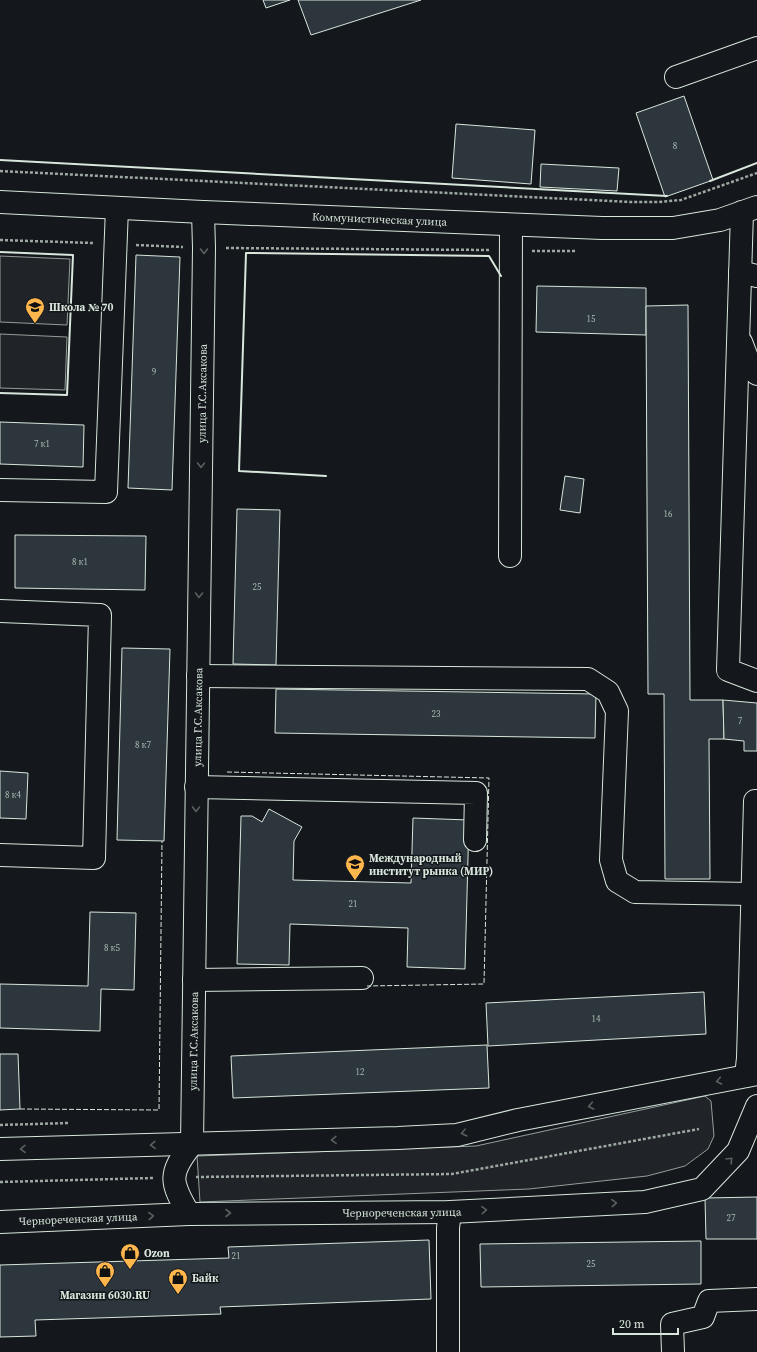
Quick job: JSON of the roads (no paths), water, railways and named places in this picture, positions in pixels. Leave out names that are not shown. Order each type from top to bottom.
[{"type":"street","points":[[676,77],[757,48]]},
{"type":"street","name":"Коммунистическая улица","points":[[0,202],[203,212],[602,228],[673,228],[720,220],[749,210]]},
{"type":"street","points":[[0,490],[106,492],[117,208]]},
{"type":"street","points":[[749,210],[748,274],[738,336],[728,670],[757,681]]},
{"type":"street","name":"улица Г.С.Аксакова","points":[[192,1144],[204,248],[203,212]]},
{"type":"street","points":[[510,556],[511,225]]},
{"type":"street","points":[[738,336],[752,370],[757,374]]},
{"type":"street","points":[[0,611],[100,615],[94,858],[0,855]]},
{"type":"street","points":[[198,676],[588,679],[608,692],[617,711],[611,860],[617,881],[635,892],[752,894]]},
{"type":"street","points":[[196,786],[476,793],[475,840]]},
{"type":"street","points":[[0,1149],[457,1135],[518,1120],[752,1075],[748,1058],[755,801],[757,801]]},
{"type":"street","points":[[194,980],[362,978]]},
{"type":"street","name":"Чернореченская улица","points":[[0,1222],[189,1214],[450,1212],[645,1202],[702,1189],[738,1151],[757,1106]]},
{"type":"street","points":[[189,1214],[179,1196],[174,1178],[180,1160],[192,1144]]},
{"type":"street","points":[[448,1352],[448,1228],[450,1212]]},
{"type":"street","points":[[673,1352],[672,1324],[703,1317],[709,1301],[757,1299]]},
{"type":"place","name":"Школа № 70","points":[[35,324]]},
{"type":"place","name":"Международный институт рынка (МИР)","points":[[355,881]]},
{"type":"place","name":"Ozon","points":[[130,1270]]},
{"type":"place","name":"Магазин 6030.RU","points":[[105,1288]]},
{"type":"place","name":"Байк","points":[[178,1295]]}]
